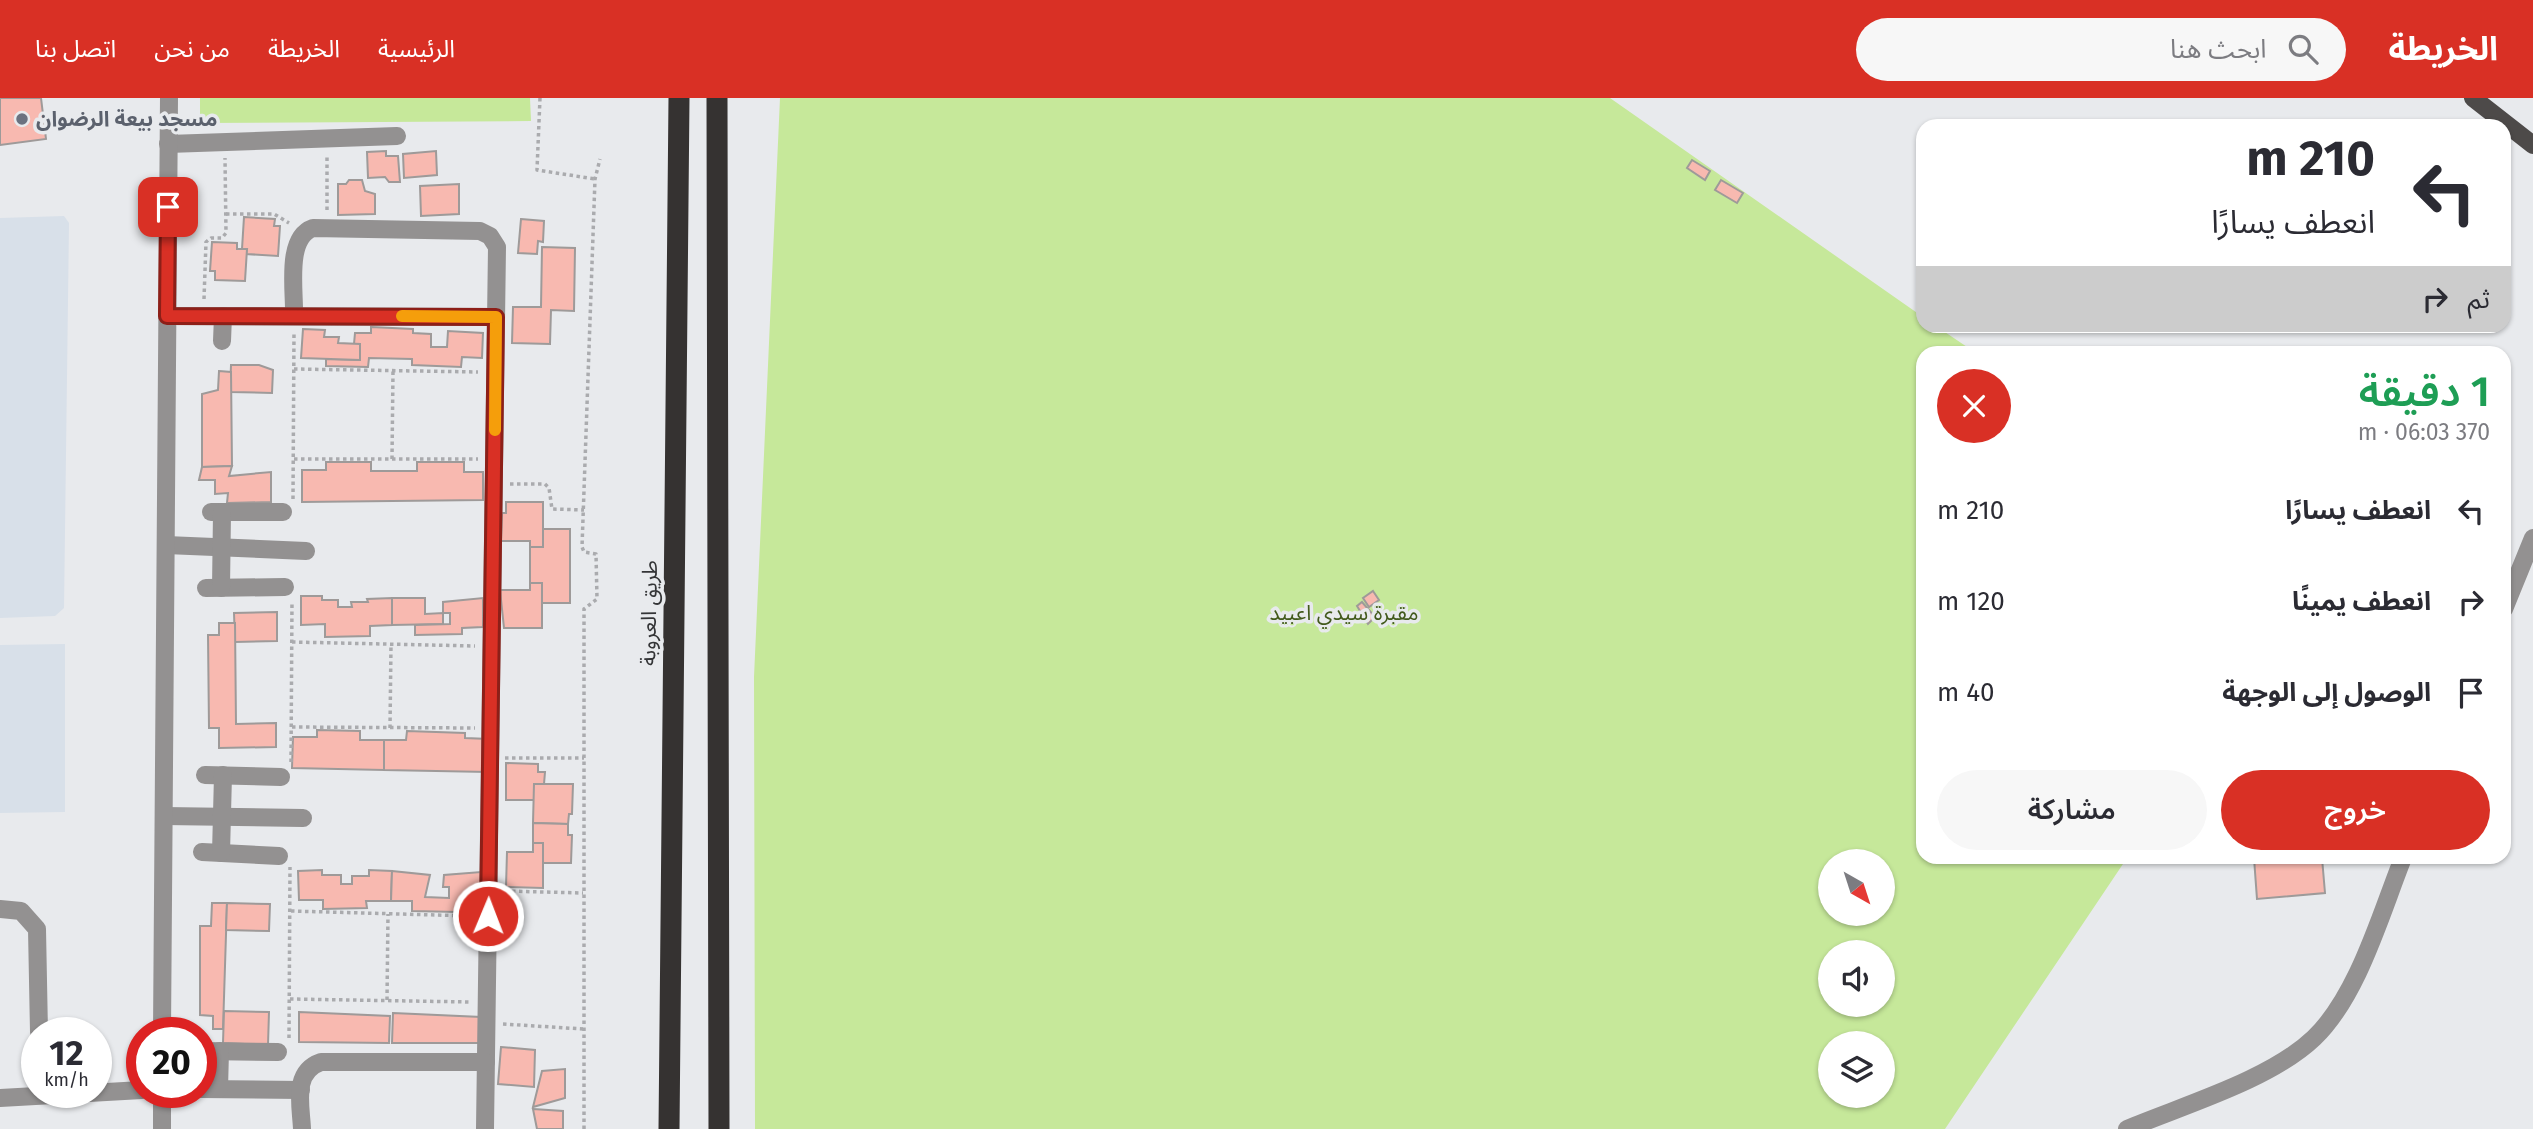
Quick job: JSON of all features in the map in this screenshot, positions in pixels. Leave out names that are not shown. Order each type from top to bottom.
[{"type":"highway","name":"طريق العروبة","points":[[668,1129],[679,98]]},
{"type":"highway","points":[[717,98],[719,1129]]},
{"type":"main road","points":[[2473,98],[2500,119]]},
{"type":"main road","points":[[2511,128],[2533,145]]},
{"type":"street","points":[[162,1017],[169,98]]},
{"type":"street","points":[[169,144],[397,136]]},
{"type":"street","points":[[295,316],[296,248],[300,235],[313,228],[485,233],[497,247],[485,1129]]},
{"type":"street","points":[[167,316],[496,317]]},
{"type":"street","points":[[222,341],[223,316]]},
{"type":"street","points":[[288,512],[216,512],[222,547],[214,588],[289,594]]},
{"type":"street","points":[[2511,592],[2533,538]]},
{"type":"street","points":[[166,545],[306,551]]},
{"type":"street","points":[[221,853],[222,817],[214,775],[286,771]]},
{"type":"street","points":[[164,816],[303,818]]},
{"type":"street","points":[[202,852],[285,856]]},
{"type":"street","points":[[2127,1129],[2267,1070],[2314,1038],[2330,1019],[2355,975],[2401,864]]},
{"type":"street","points":[[0,909],[21,911],[37,929],[39,1017]]},
{"type":"street","points":[[217,1062],[220,1051],[284,1046]]},
{"type":"street","points":[[302,1129],[301,1090],[304,1072],[321,1062],[486,1062]]},
{"type":"street","points":[[217,1089],[301,1090]]},
{"type":"street","points":[[0,1098],[21,1096]]},
{"type":"street","points":[[162,1108],[162,1129]]},
{"type":"path","points":[[540,98],[537,170],[595,179]]},
{"type":"path","points":[[327,139],[327,228]]},
{"type":"path","points":[[204,316],[205,244],[209,238],[224,237],[225,142]]},
{"type":"path","points":[[584,1129],[584,609],[597,599],[596,554],[584,552],[582,548],[595,179],[600,159]]},
{"type":"path","points":[[226,214],[278,214],[300,235]]},
{"type":"path","points":[[288,512],[293,458],[295,316]]},
{"type":"path","points":[[294,369],[496,372]]},
{"type":"path","points":[[392,459],[393,371]]},
{"type":"path","points":[[293,458],[495,459]]},
{"type":"path","points":[[494,484],[545,484],[549,488],[552,509],[584,510]]},
{"type":"path","points":[[286,771],[292,727],[289,594]]},
{"type":"path","points":[[292,642],[492,647]]},
{"type":"path","points":[[390,728],[391,644]]},
{"type":"path","points":[[292,727],[491,729]]},
{"type":"path","points":[[491,758],[584,758]]},
{"type":"path","points":[[284,1046],[290,999],[290,911],[285,856]]},
{"type":"path","points":[[489,890],[583,893]]},
{"type":"path","points":[[290,911],[488,916]]},
{"type":"path","points":[[387,1000],[388,914]]},
{"type":"path","points":[[290,999],[487,1002]]},
{"type":"path","points":[[487,1023],[583,1030]]},
{"type":"shaded area","points":[[64,216],[69,223],[64,608],[55,616],[0,618],[0,218]]},
{"type":"shaded area","points":[[65,644],[65,812],[0,813],[0,645]]},
{"type":"green space","points":[[200,98],[530,98],[531,121],[200,123]]},
{"type":"green space","name":"مقبرة سيدي اعبيد","points":[[780,98],[1610,98],[1916,312],[1916,333],[1946,333],[1966,346],[1916,346],[1916,864],[2123,864],[1945,1129],[755,1129],[754,677]]},
{"type":"building","name":"مسجد بيعة الرضوان","points":[[0,98],[41,98],[46,139],[0,145]]},
{"type":"building","points":[[386,151],[386,156],[398,156],[400,182],[389,182],[385,177],[368,178],[367,152]]},
{"type":"building","points":[[436,151],[437,175],[404,178],[403,154]]},
{"type":"building","points":[[1692,160],[1710,171],[1705,180],[1687,168]]},
{"type":"building","points":[[349,180],[362,180],[365,191],[375,194],[375,214],[338,215],[338,184],[346,184]]},
{"type":"building","points":[[1721,180],[1743,193],[1737,203],[1715,190]]},
{"type":"building","points":[[459,184],[459,214],[421,216],[420,186]]},
{"type":"building","points":[[244,217],[275,219],[274,226],[280,226],[278,256],[246,254],[247,249],[242,249]]},
{"type":"building","points":[[521,219],[544,221],[543,242],[538,241],[537,254],[518,253]]},
{"type":"building","points":[[212,242],[237,243],[237,249],[247,249],[245,281],[215,280],[215,271],[210,271]]},
{"type":"building","points":[[542,247],[575,248],[574,311],[551,310],[550,344],[512,343],[513,307],[541,307]]},
{"type":"building","points":[[371,327],[413,329],[413,333],[431,334],[431,347],[447,347],[448,331],[483,333],[482,358],[462,357],[461,367],[412,365],[412,359],[369,358],[368,367],[326,366],[326,359],[360,360],[360,344],[354,344],[355,333],[371,333]]},
{"type":"building","points":[[303,329],[325,330],[324,337],[339,337],[338,343],[360,344],[360,360],[301,358]]},
{"type":"building","points":[[231,365],[259,365],[273,370],[272,393],[230,392]]},
{"type":"building","points":[[219,371],[231,372],[232,466],[202,467],[202,394],[218,390]]},
{"type":"building","points":[[326,462],[371,462],[371,471],[417,471],[417,462],[464,462],[464,472],[483,472],[483,500],[302,502],[302,470],[326,470]]},
{"type":"building","points":[[232,466],[229,476],[271,472],[271,502],[227,503],[228,493],[215,494],[215,480],[199,480],[202,467]]},
{"type":"building","points":[[506,502],[543,502],[543,547],[530,547],[530,541],[501,541],[502,513],[506,513]]},
{"type":"building","points":[[543,529],[570,529],[570,603],[542,603],[542,583],[530,583],[530,547],[543,547]]},
{"type":"building","points":[[530,583],[542,583],[542,628],[504,628],[500,590],[530,590]]},
{"type":"building","points":[[1373,591],[1379,600],[1369,607],[1363,598]]},
{"type":"building","points":[[301,596],[322,596],[322,600],[338,600],[338,607],[352,607],[351,602],[368,602],[367,599],[392,598],[392,625],[370,626],[370,636],[325,637],[325,624],[301,625]]},
{"type":"building","points":[[392,598],[425,598],[425,614],[443,613],[443,624],[392,625]]},
{"type":"building","points":[[483,598],[483,627],[462,628],[462,634],[415,635],[415,625],[450,624],[450,613],[443,613],[443,602]]},
{"type":"building","points":[[1362,602],[1375,617],[1368,624],[1357,606]]},
{"type":"building","points":[[277,612],[277,641],[235,642],[234,613]]},
{"type":"building","points":[[219,623],[235,623],[236,724],[276,723],[276,747],[219,748],[219,728],[209,728],[208,635],[219,635]]},
{"type":"building","points":[[317,730],[360,731],[360,740],[384,740],[384,770],[292,768],[293,737],[317,737]]},
{"type":"building","points":[[407,731],[465,733],[465,738],[489,739],[488,772],[384,770],[384,740],[406,740]]},
{"type":"building","points":[[506,763],[538,764],[538,772],[545,772],[544,784],[534,784],[534,800],[506,800]]},
{"type":"building","points":[[534,784],[573,784],[572,814],[569,814],[568,824],[533,823]]},
{"type":"building","points":[[533,823],[568,824],[568,835],[572,835],[571,863],[543,863],[543,843],[533,843]]},
{"type":"building","points":[[533,843],[543,843],[543,888],[506,887],[507,852],[533,852]]},
{"type":"building","points":[[2254,864],[2323,864],[2325,893],[2257,899]]},
{"type":"building","points":[[322,870],[322,875],[341,875],[341,884],[352,884],[352,876],[369,876],[369,870],[392,871],[391,901],[366,901],[367,908],[323,909],[323,900],[299,900],[298,871]]},
{"type":"building","points":[[392,871],[430,875],[425,897],[449,898],[449,887],[443,887],[444,875],[481,872],[480,901],[459,901],[458,912],[412,911],[412,901],[391,901]]},
{"type":"building","points":[[212,903],[227,903],[223,1029],[217,1029],[217,1017],[200,1015],[200,926],[211,926]]},
{"type":"building","points":[[227,903],[270,904],[269,931],[226,930]]},
{"type":"building","points":[[224,1011],[269,1012],[268,1045],[223,1043]]},
{"type":"building","points":[[299,1012],[390,1016],[389,1043],[299,1042]]},
{"type":"building","points":[[393,1013],[481,1017],[479,1043],[392,1043]]},
{"type":"building","points":[[501,1047],[535,1050],[534,1087],[498,1084]]},
{"type":"building","points":[[565,1069],[565,1098],[533,1107],[542,1071]]},
{"type":"building","points":[[533,1109],[563,1111],[563,1129],[537,1129]]},
{"type":"slow traffic","points":[[402,316],[496,317],[495,430]]},
{"type":"place","name":"مسجد بيعة الرضوان","points":[[22,119]]},
{"type":"route","points":[[168,207],[167,316],[496,317],[488,916]]}]
